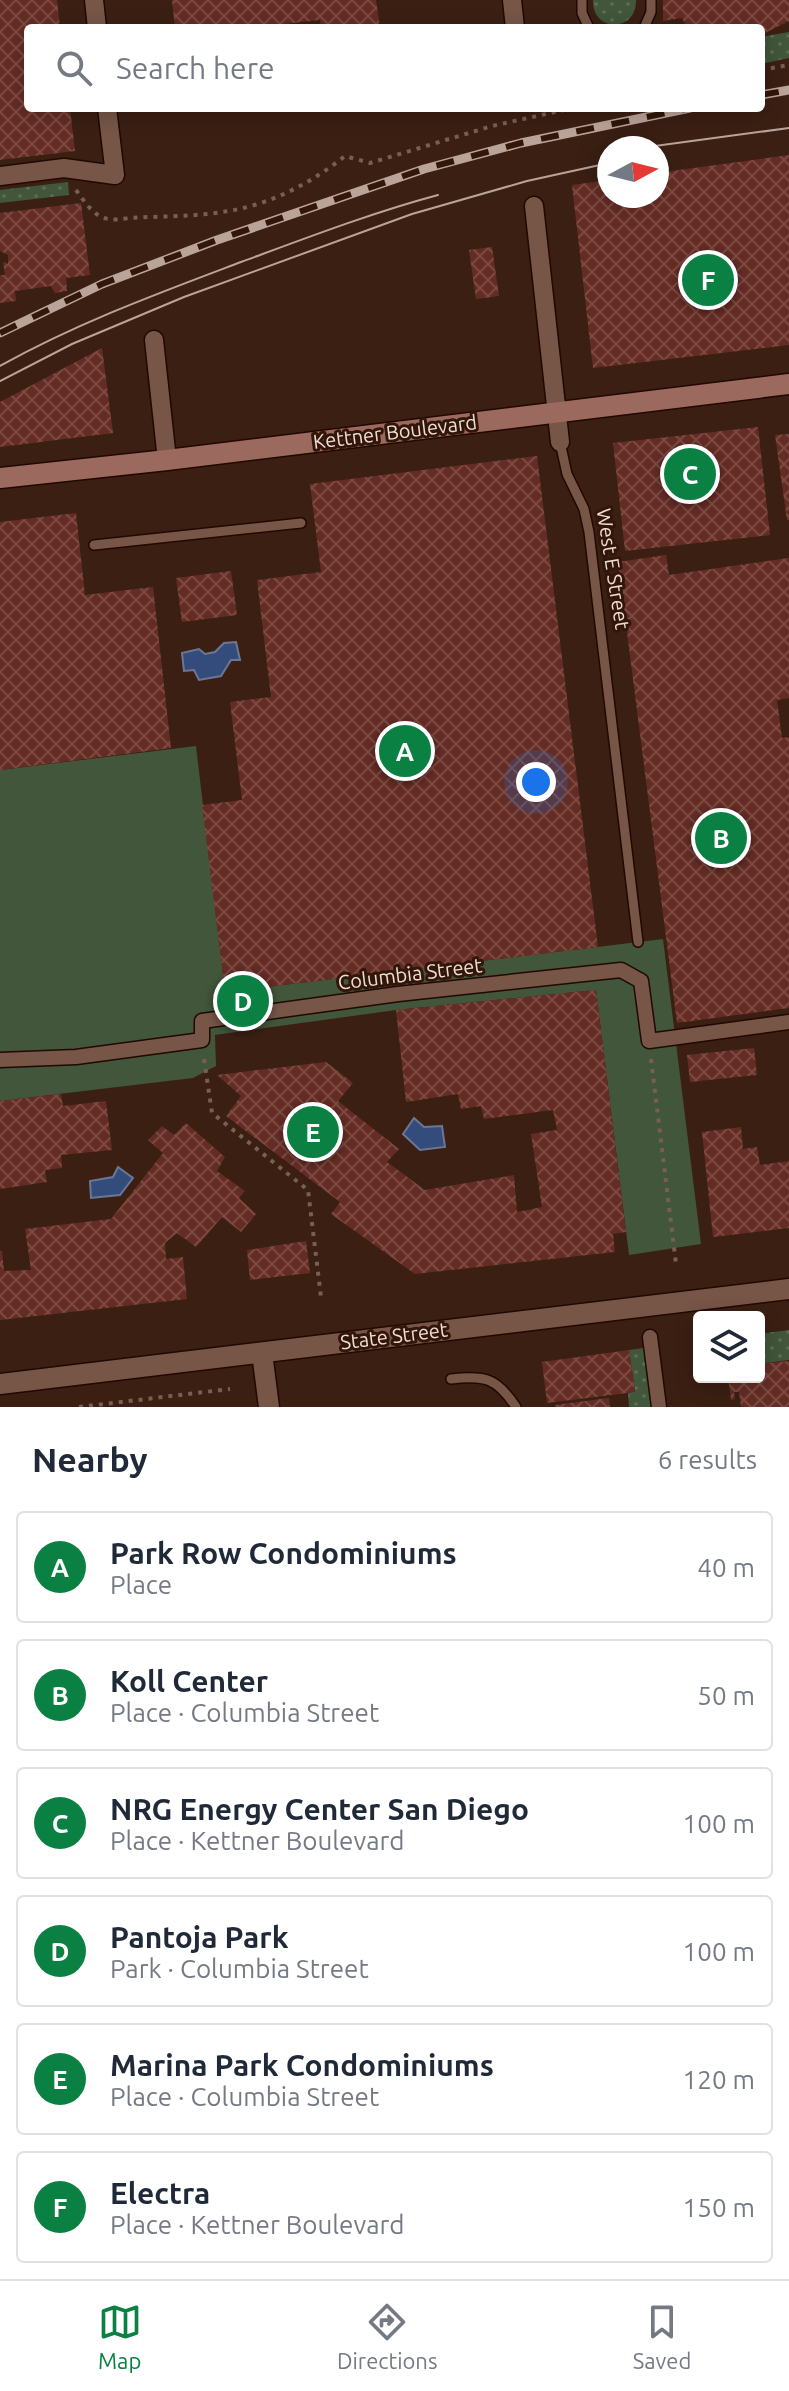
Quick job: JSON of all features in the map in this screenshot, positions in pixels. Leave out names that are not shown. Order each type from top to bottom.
[{"type":"main road","name":"Kettner Boulevard","points":[[0,478],[789,384]]},
{"type":"street","points":[[94,0],[97,24]]},
{"type":"street","points":[[512,0],[515,24]]},
{"type":"street","points":[[0,176],[71,169],[115,175],[107,112]]},
{"type":"street","name":"West E Street","points":[[534,206],[560,442]]},
{"type":"street","points":[[154,340],[167,460]]},
{"type":"street","name":"Columbia Street","points":[[202,1040],[202,1021],[398,994],[621,970],[641,981],[649,1041]]},
{"type":"street","points":[[649,1041],[789,1022]]},
{"type":"street","points":[[0,1060],[76,1057],[202,1040]]},
{"type":"street","name":"State Street","points":[[0,1384],[789,1289]]},
{"type":"street","points":[[650,1337],[659,1407]]},
{"type":"street","points":[[262,1353],[269,1407]]},
{"type":"lane","points":[[582,0],[582,13],[587,24]]},
{"type":"lane","points":[[646,24],[651,12],[651,0]]},
{"type":"lane","name":"West E Street","points":[[560,442],[567,474],[584,509],[589,532],[638,942]]},
{"type":"lane","points":[[94,545],[301,523]]},
{"type":"lane","points":[[451,1379],[473,1376],[490,1380],[505,1390],[516,1407]]},
{"type":"path","points":[[765,69],[789,65]]},
{"type":"path","points":[[71,169],[76,191],[90,210],[104,219],[114,221],[228,211],[292,191],[323,174],[345,156],[370,163],[492,126],[555,112]]},
{"type":"path","points":[[202,1040],[212,1113],[308,1190],[321,1297]]},
{"type":"path","points":[[649,1041],[676,1264]]},
{"type":"path","points":[[79,1407],[230,1389]]},
{"type":"green space","points":[[593,0],[636,0],[630,19],[623,23],[606,23],[599,19]]},
{"type":"green space","points":[[789,32],[789,58],[765,63],[765,36]]},
{"type":"green space","points":[[68,182],[69,195],[0,203],[0,190]]},
{"type":"green space","points":[[196,746],[225,992],[663,939],[701,1244],[629,1255],[596,990],[396,1010],[215,1035],[216,1066],[193,1078],[0,1101],[0,770]]},
{"type":"green space","points":[[789,1330],[789,1360],[765,1363],[765,1333]]},
{"type":"green space","points":[[644,1348],[651,1407],[629,1407],[628,1393],[635,1391],[629,1350]]},
{"type":"water","points":[[236,642],[240,660],[231,660],[221,676],[199,680],[194,670],[184,671],[182,653],[199,649],[205,654],[215,652],[224,643]]},
{"type":"water","points":[[414,1118],[424,1127],[442,1126],[445,1147],[420,1150],[403,1134]]},
{"type":"water","points":[[118,1167],[133,1178],[120,1195],[91,1198],[90,1181],[113,1177]]},
{"type":"building","points":[[0,0],[57,0],[60,24],[24,24],[24,112],[70,112],[75,151],[0,160]]},
{"type":"building","points":[[172,0],[376,0],[379,24],[320,24],[320,20],[284,24],[175,24]]},
{"type":"building","points":[[663,0],[789,0],[789,21],[765,33],[765,24],[685,24],[682,18],[663,21]]},
{"type":"building","points":[[789,155],[789,345],[593,368],[572,185],[597,182],[597,208],[669,208],[669,171]]},
{"type":"building","points":[[81,203],[90,275],[66,278],[67,291],[55,293],[51,286],[15,291],[16,301],[0,303],[0,275],[5,275],[3,262],[8,264],[8,255],[0,251],[0,213]]},
{"type":"building","points":[[492,247],[499,296],[476,299],[469,250]]},
{"type":"building","points":[[102,348],[113,433],[0,447],[0,402]]},
{"type":"building","points":[[758,427],[770,535],[625,551],[613,443]]},
{"type":"building","points":[[789,434],[789,520],[787,520],[775,435]]},
{"type":"building","points":[[537,456],[598,947],[225,992],[202,805],[242,800],[230,702],[271,697],[257,580],[321,572],[310,484]]},
{"type":"building","points":[[76,513],[85,595],[153,587],[171,748],[0,770],[0,522]]},
{"type":"building","points":[[666,555],[669,575],[789,558],[789,698],[777,700],[782,738],[789,737],[789,1008],[677,1023],[618,562]]},
{"type":"building","points":[[231,571],[237,615],[182,622],[176,578]]},
{"type":"building","points":[[596,990],[626,1232],[613,1234],[615,1252],[415,1274],[331,1214],[340,1202],[226,1116],[241,1096],[217,1075],[326,1062],[353,1083],[338,1101],[399,1149],[387,1162],[425,1190],[514,1175],[517,1212],[542,1207],[531,1134],[557,1130],[553,1110],[484,1119],[481,1106],[461,1109],[458,1094],[406,1102],[396,1010]]},
{"type":"building","points":[[754,1048],[757,1075],[690,1082],[687,1055]]},
{"type":"building","points":[[61,1094],[63,1106],[106,1101],[112,1150],[61,1155],[62,1168],[45,1170],[47,1182],[0,1189],[0,1101]]},
{"type":"building","points":[[186,1123],[225,1157],[217,1171],[245,1191],[239,1198],[256,1214],[241,1232],[222,1217],[196,1247],[177,1233],[165,1243],[166,1259],[183,1257],[187,1299],[0,1320],[0,1251],[4,1271],[31,1270],[25,1229],[111,1219],[163,1153],[148,1140],[162,1126],[174,1135]]},
{"type":"building","points":[[741,1127],[743,1149],[757,1147],[760,1165],[789,1161],[789,1228],[713,1237],[702,1132]]},
{"type":"building","points":[[306,1241],[310,1273],[250,1280],[247,1250]]},
{"type":"building","points":[[629,1350],[635,1392],[547,1403],[542,1362]]},
{"type":"building","points":[[789,1361],[789,1407],[741,1407],[739,1392],[734,1392],[735,1399],[731,1400],[729,1383],[765,1383],[765,1363]]},
{"type":"building","points":[[609,1398],[610,1407],[555,1407],[555,1405]]},
{"type":"tram line","points":[[669,144],[789,128]]},
{"type":"tram line","points":[[0,381],[72,344],[184,297],[412,214],[527,181],[597,166]]},
{"type":"tram line","points":[[0,366],[88,322],[149,297],[339,226],[438,195]]},
{"type":"railway","points":[[765,94],[789,90]]},
{"type":"railway","points":[[0,333],[102,284],[217,240],[424,169],[521,143],[671,112]]},
{"type":"place","name":"Electra","points":[[708,280]]},
{"type":"place","name":"NRG Energy Center San Diego","points":[[690,474]]},
{"type":"place","name":"Park Row Condominiums","points":[[405,751]]},
{"type":"place","name":"Koll Center","points":[[721,838]]},
{"type":"place","name":"Pantoja Park","points":[[243,1001]]},
{"type":"place","name":"Marina Park Condominiums","points":[[313,1132]]}]
